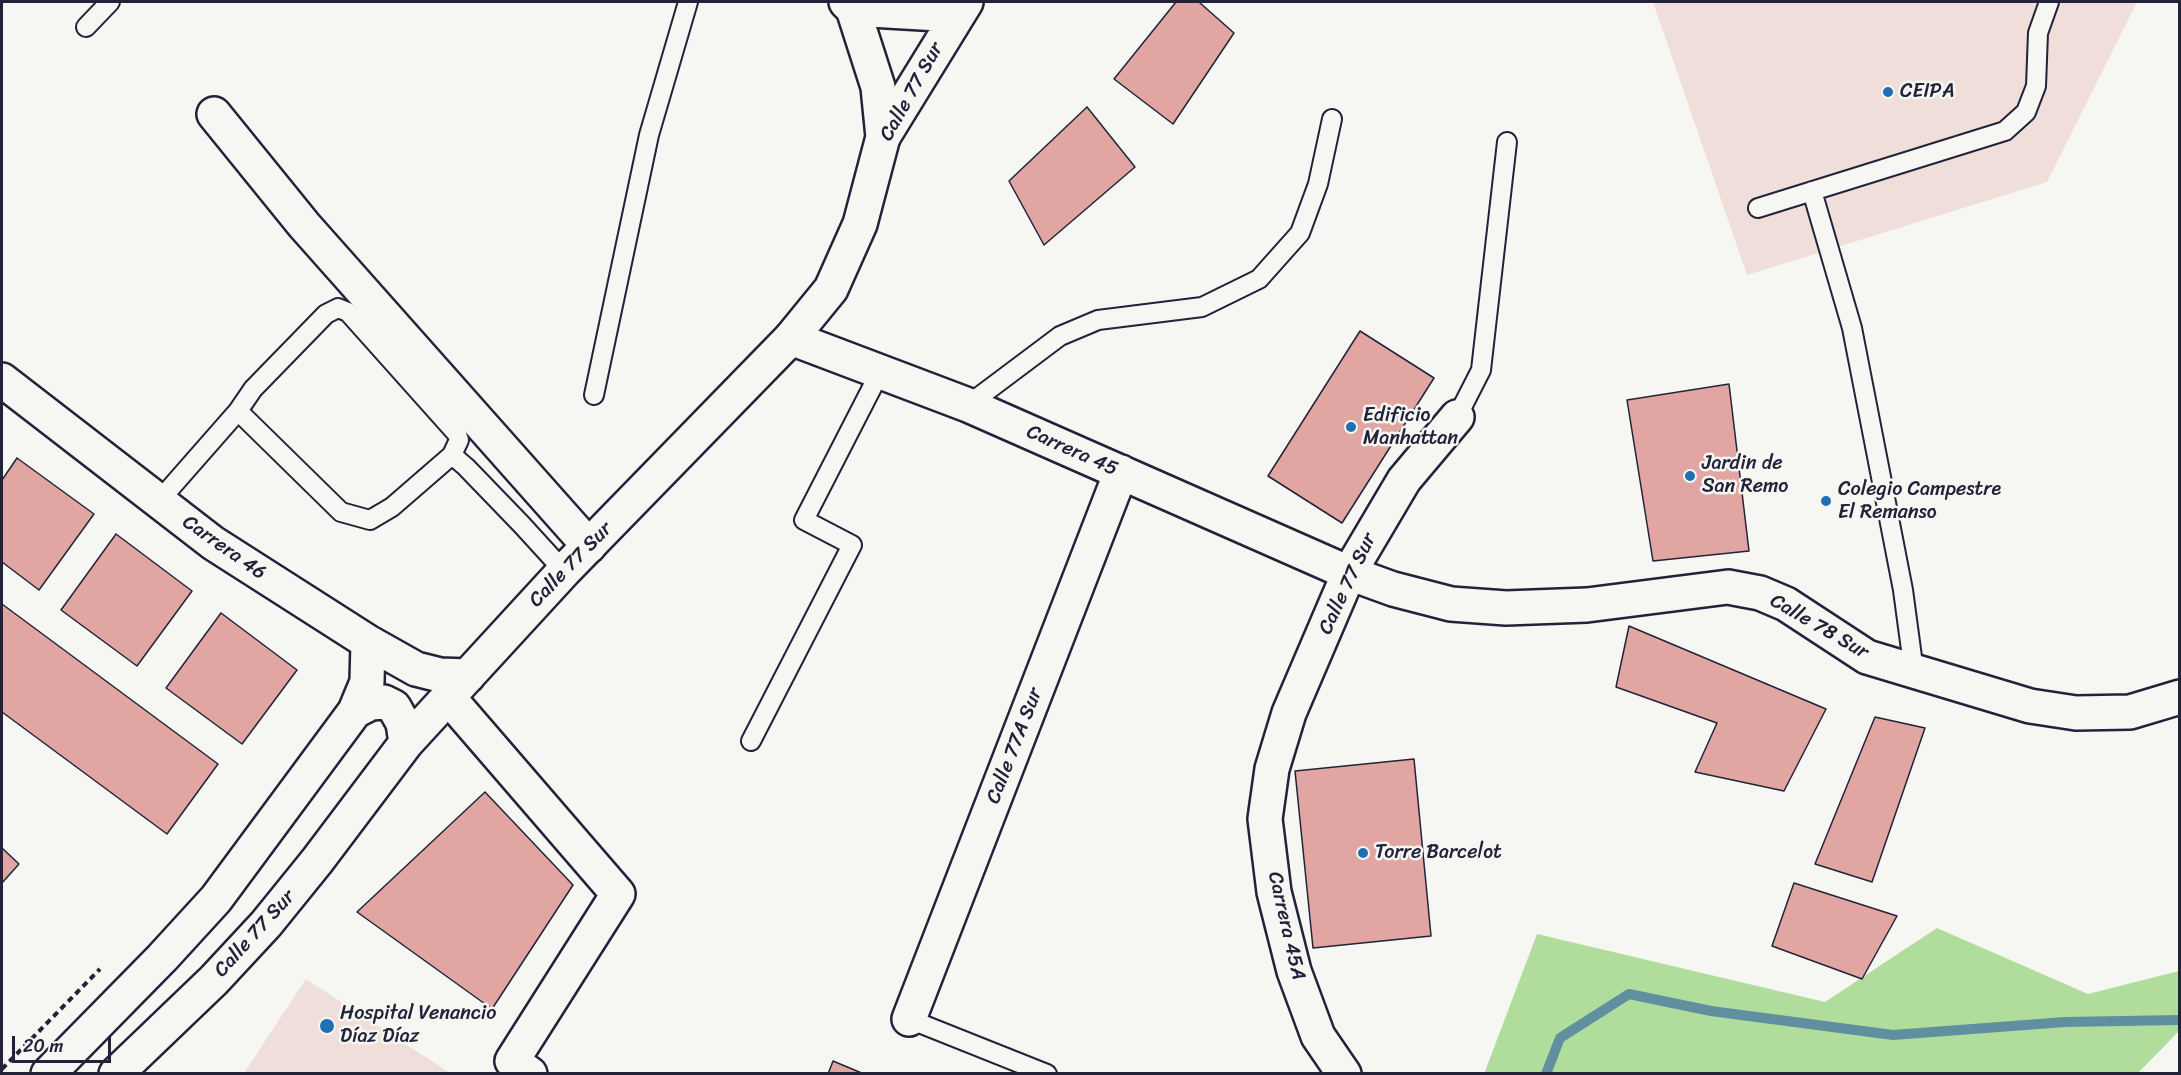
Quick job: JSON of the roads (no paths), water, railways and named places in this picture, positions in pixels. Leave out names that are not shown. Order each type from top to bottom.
[{"type":"street","name":"Calle 77 Sur","points":[[116,1074],[214,980],[266,924],[406,743],[564,571],[791,338],[831,289],[860,224],[883,137],[961,8],[850,5]]},
{"type":"street","points":[[850,5],[878,87],[883,137]]},
{"type":"street","points":[[214,114],[304,225],[589,546]]},
{"type":"street","name":"Carrera 45","points":[[791,338],[968,405],[1349,573]]},
{"type":"street","name":"Carrera 46","points":[[2,380],[213,543],[368,642],[416,669],[440,675],[458,687]]},
{"type":"street","name":"Calle 77 Sur","points":[[1272,769],[1289,713],[1349,573],[1404,480],[1457,417]]},
{"type":"street","name":"Calle 77A Sur","points":[[909,1019],[1121,472]]},
{"type":"street","name":"Calle 78 Sur","points":[[1349,573],[1451,604],[1506,608],[1587,605],[1728,587],[1760,593],[1786,604],[1867,657],[2030,706],[2076,713],[2130,712],[2180,697]]},
{"type":"street","points":[[48,1074],[162,958],[216,899],[356,711],[367,682],[368,642]]},
{"type":"street","points":[[458,687],[618,894],[512,1062],[530,1074]]},
{"type":"street","points":[[356,711],[371,703],[384,702],[394,707],[403,723],[406,743]]},
{"type":"street","name":"Carrera 45A","points":[[1272,769],[1264,819],[1274,892],[1294,971],[1318,1036],[1344,1074]]},
{"type":"lane","points":[[86,27],[110,2]]},
{"type":"lane","points":[[594,395],[649,135],[688,2]]},
{"type":"lane","points":[[1758,208],[2005,131],[2026,112],[2036,86],[2037,33],[2049,2]]},
{"type":"lane","points":[[968,405],[1060,336],[1098,320],[1202,308],[1259,279],[1300,233],[1318,184],[1332,119]]},
{"type":"lane","points":[[1457,417],[1481,370],[1507,142]]},
{"type":"lane","points":[[1812,191],[1852,328],[1903,590],[1914,672]]},
{"type":"lane","points":[[159,501],[238,411],[253,389],[326,314],[338,308],[348,312],[457,434],[459,440],[452,455],[392,507],[370,520],[341,512],[238,411]]},
{"type":"lane","points":[[752,741],[852,545],[804,520],[880,372]]},
{"type":"lane","points":[[452,455],[482,483],[564,571]]},
{"type":"lane","points":[[909,1019],[1047,1074]]},
{"type":"waterway","points":[[1546,1074],[1560,1038],[1629,994],[1711,1011],[1893,1035],[2065,1022],[2180,1020]]},
{"type":"place","name":"CEIPA","points":[[1888,92]]},
{"type":"place","name":"Edificio Manhattan","points":[[1351,427]]},
{"type":"place","name":"Jardin de San Remo","points":[[1690,476]]},
{"type":"place","name":"Colegio Campestre El Remanso","points":[[1826,501]]},
{"type":"place","name":"Torre Barcelot","points":[[1363,853]]},
{"type":"place","name":"Hospital Venancio Díaz Díaz","points":[[327,1026]]}]
